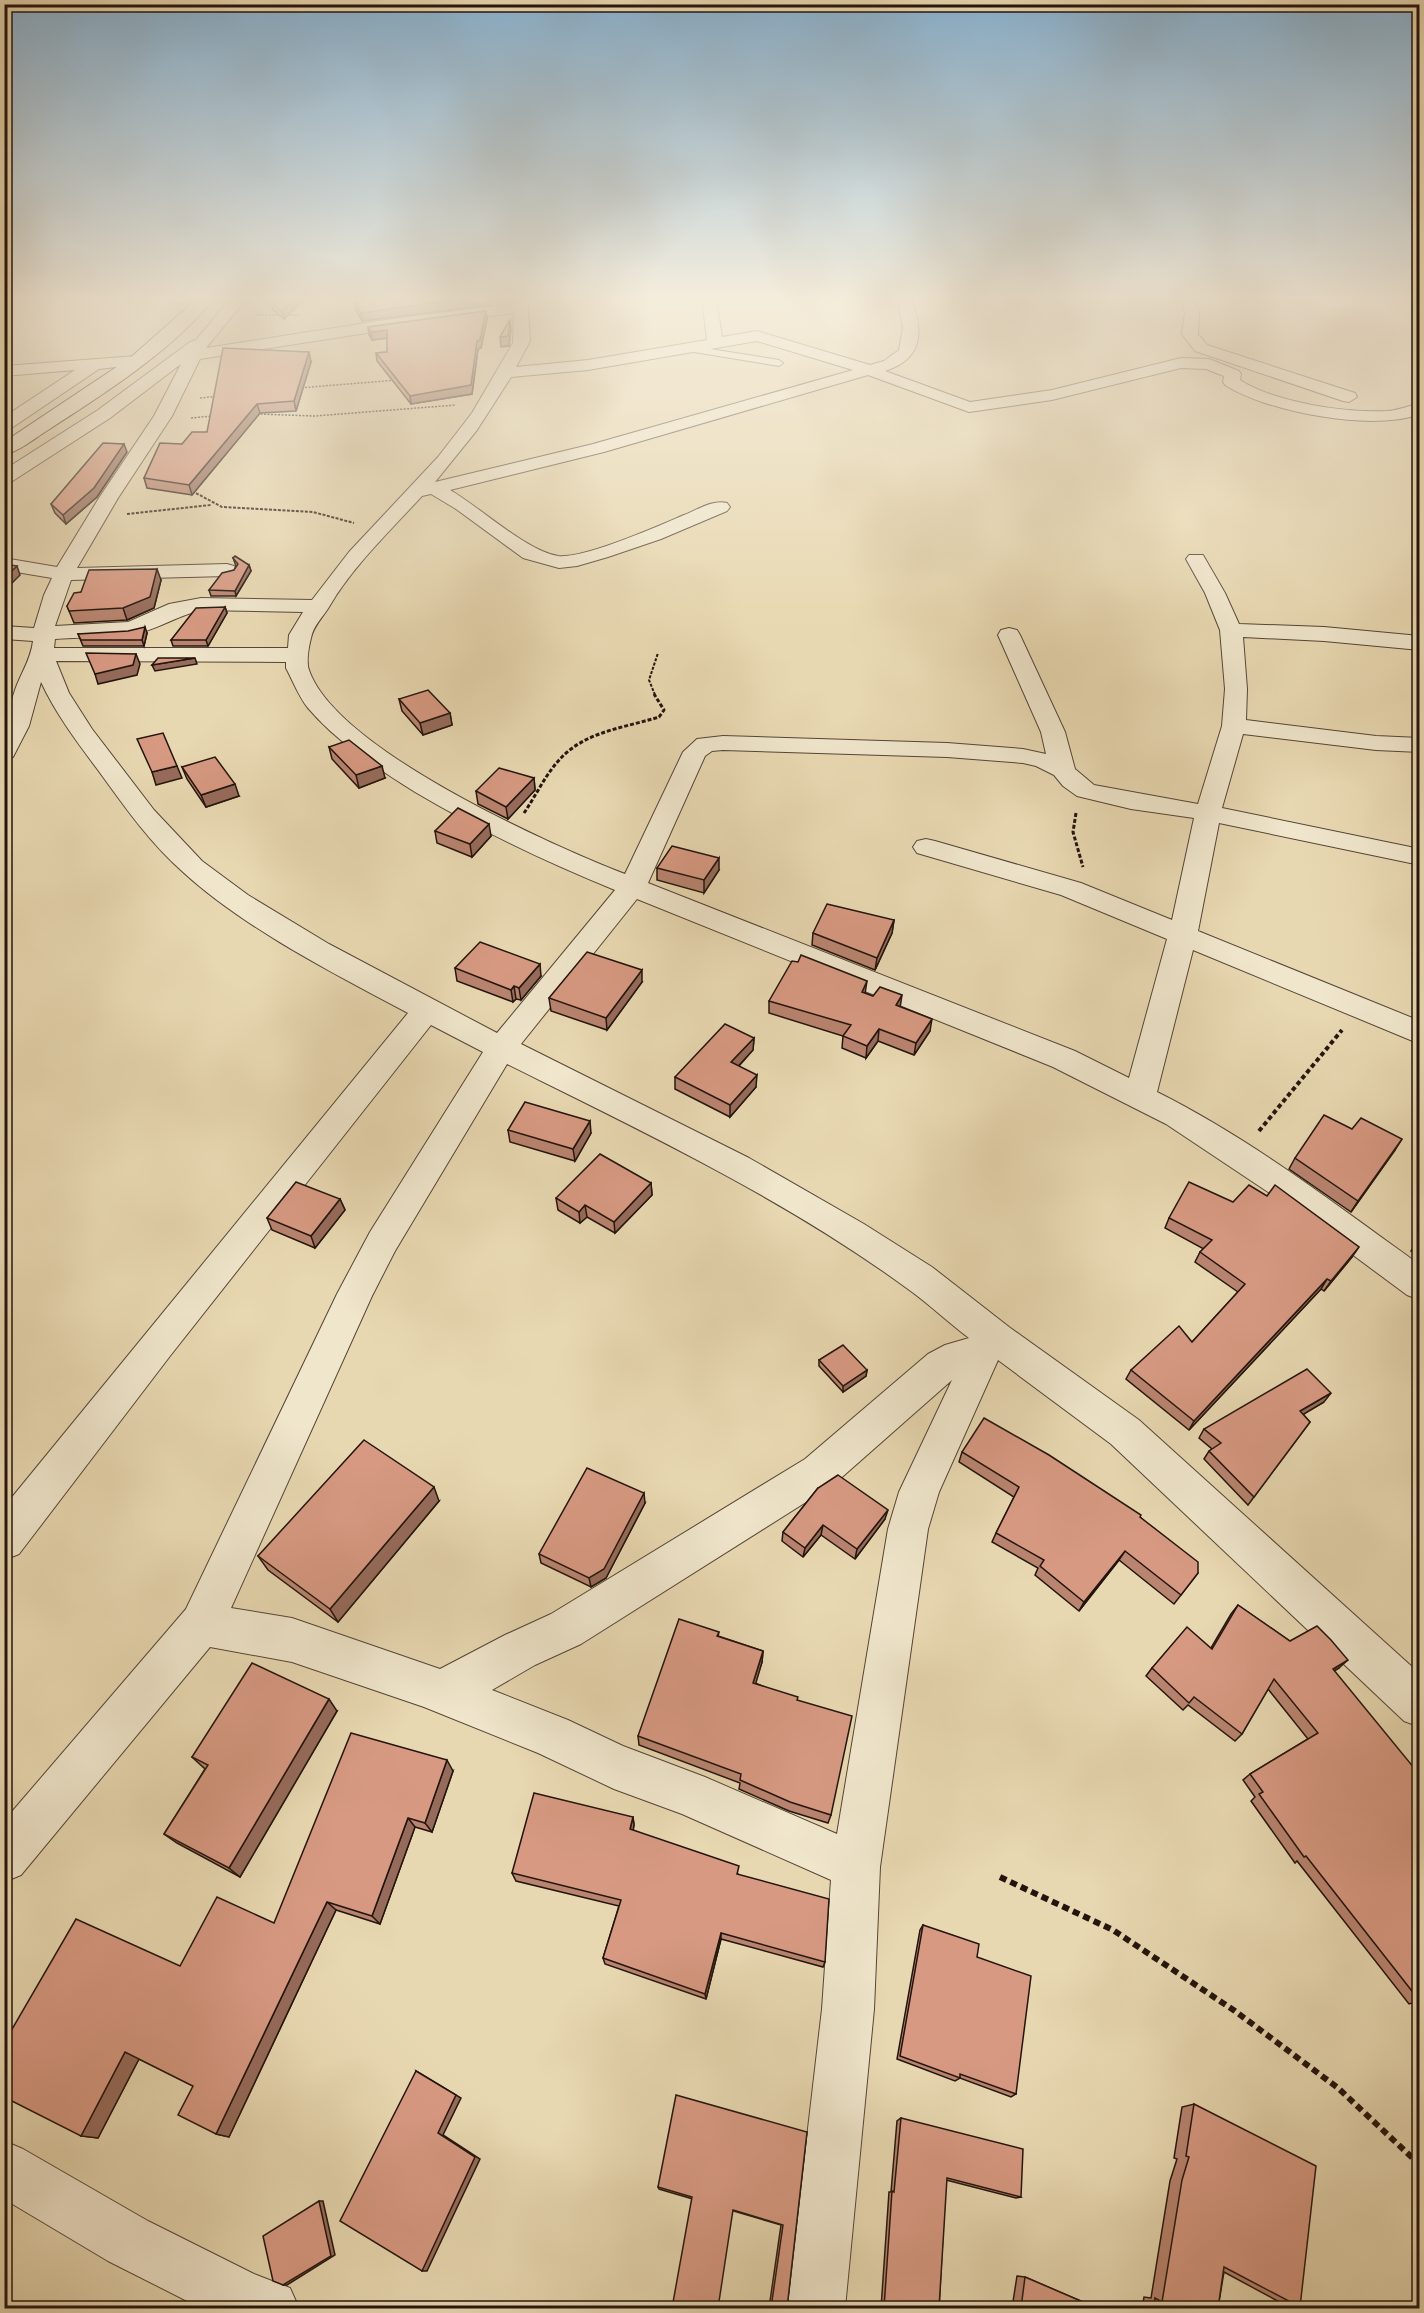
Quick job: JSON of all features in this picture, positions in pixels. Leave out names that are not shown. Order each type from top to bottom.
[{"type":"street","points":[[4,424],[32,406]]},
{"type":"street","points":[[4,450],[74,406]]},
{"type":"street","points":[[4,478],[115,406]]},
{"type":"street","points":[[4,752],[17,726],[27,688],[44,644],[51,601],[76,550],[168,406]]},
{"type":"street","points":[[486,406],[425,490],[377,533],[319,606],[300,636],[295,656],[300,677],[312,697],[338,725],[407,778],[509,833],[574,864],[1064,1059],[1177,1116],[1238,1155],[1419,1285]]},
{"type":"street","points":[[425,490],[598,448],[748,406]]},
{"type":"street","points":[[1304,406],[1350,415],[1401,415],[1419,408]]},
{"type":"street","points":[[1374,406],[1419,422]]},
{"type":"street","points":[[425,490],[463,505],[530,555],[559,562],[577,560],[611,549],[720,507]]},
{"type":"street","points":[[1140,1097],[1183,934],[1208,813],[1234,726],[1236,689],[1231,630],[1215,593],[1196,559]]},
{"type":"street","points":[[4,564],[64,574],[227,570]]},
{"type":"street","points":[[44,644],[141,626],[177,609],[201,604],[319,606]]},
{"type":"street","points":[[1231,630],[1324,634],[1419,643]]},
{"type":"street","points":[[4,633],[44,644],[295,656]]},
{"type":"street","points":[[1009,635],[1053,732],[1064,770],[1072,781],[1086,791],[1131,801],[1208,813],[1419,857]]},
{"type":"street","points":[[44,644],[57,690],[89,741],[134,802],[191,866],[251,910],[350,969],[426,1011],[608,1099],[677,1136],[852,1235],[921,1279],[989,1343],[1082,1398],[1125,1432],[1419,1705]]},
{"type":"street","points":[[1234,726],[1355,741],[1419,745]]},
{"type":"street","points":[[4,1858],[201,1624],[355,1294],[388,1232],[501,1048],[633,886],[695,752],[706,744],[723,743],[1004,754],[1043,760],[1064,770]]},
{"type":"street","points":[[926,847],[1071,889],[1419,1033]]},
{"type":"street","points":[[4,1540],[164,1336],[426,1011]]},
{"type":"street","points":[[443,1692],[520,1650],[566,1629],[819,1472],[941,1366],[989,1343]]},
{"type":"street","points":[[816,2308],[848,2009],[856,1867],[908,1529],[919,1492],[989,1343]]},
{"type":"street","points":[[201,1624],[292,1641],[443,1692],[552,1737],[614,1766],[689,1793],[856,1867]]},
{"type":"street","points":[[4,2168],[128,2241],[245,2300],[270,2308]]},
{"type":"path","points":[[166,410],[183,406]]},
{"type":"path","points":[[253,414],[315,416],[441,406]]},
{"type":"path","points":[[166,410],[221,416]]},
{"type":"path","points":[[188,490],[200,494],[212,505]]},
{"type":"path","points":[[99,516],[155,513],[212,505],[313,512],[333,516],[377,533]]},
{"type":"path","points":[[509,833],[563,757],[572,749],[586,741],[659,717],[664,710],[661,701],[651,689],[649,677],[658,653]]},
{"type":"path","points":[[1071,889],[1081,878],[1083,868],[1073,832],[1075,815],[1086,791]]},
{"type":"path","points":[[1238,1155],[1360,1009]]},
{"type":"path","points":[[1000,1877],[1113,1930],[1235,2011],[1338,2088],[1419,2165]]},
{"type":"building","points":[[212,406],[255,406],[189,485],[144,478],[160,443],[182,444],[192,432],[207,432]]},
{"type":"building","points":[[103,443],[124,444],[94,488],[63,515],[51,504]]},
{"type":"building","points":[[235,556],[249,565],[235,591],[209,590],[222,573],[234,570],[238,564],[233,558]]},
{"type":"building","points":[[4,564],[17,566],[4,578]]},
{"type":"building","points":[[157,569],[150,597],[123,608],[69,611],[67,606],[74,593],[81,592],[89,570]]},
{"type":"building","points":[[225,607],[206,640],[171,640],[196,608]]},
{"type":"building","points":[[145,627],[142,640],[81,640],[78,634],[128,631]]},
{"type":"building","points":[[86,653],[136,654],[133,665],[95,674]]},
{"type":"building","points":[[158,658],[195,658],[152,665]]},
{"type":"building","points":[[428,690],[450,713],[420,723],[399,699]]},
{"type":"building","points":[[163,733],[177,766],[152,772],[137,739]]},
{"type":"building","points":[[349,740],[382,766],[356,775],[329,747]]},
{"type":"building","points":[[215,757],[235,784],[201,795],[182,767]]},
{"type":"building","points":[[499,768],[534,778],[506,807],[476,791]]},
{"type":"building","points":[[458,808],[489,824],[470,844],[435,831]]},
{"type":"building","points":[[672,846],[719,858],[704,880],[657,868]]},
{"type":"building","points":[[827,904],[894,920],[877,958],[813,933]]},
{"type":"building","points":[[480,942],[540,964],[519,988],[514,986],[511,990],[455,968]]},
{"type":"building","points":[[587,952],[642,970],[606,1018],[549,998]]},
{"type":"building","points":[[801,955],[867,981],[862,992],[873,996],[880,987],[902,995],[896,1005],[932,1019],[916,1043],[879,1029],[867,1046],[843,1036],[851,1025],[769,1001],[792,961],[798,962]]},
{"type":"building","points":[[725,1024],[754,1038],[731,1062],[757,1075],[730,1105],[675,1077]]},
{"type":"building","points":[[525,1102],[590,1121],[573,1149],[508,1130]]},
{"type":"building","points":[[1324,1115],[1352,1129],[1361,1118],[1402,1139],[1358,1201],[1295,1158]]},
{"type":"building","points":[[600,1154],[651,1183],[614,1222],[585,1205],[579,1212],[556,1198]]},
{"type":"building","points":[[296,1182],[340,1199],[311,1236],[267,1218]]},
{"type":"building","points":[[1189,1182],[1233,1202],[1249,1185],[1267,1196],[1275,1185],[1359,1247],[1331,1281],[1327,1279],[1194,1421],[1131,1370],[1179,1326],[1192,1342],[1245,1284],[1200,1252],[1212,1240],[1169,1218]]},
{"type":"building","points":[[843,1345],[867,1370],[843,1386],[819,1360]]},
{"type":"building","points":[[1307,1369],[1331,1393],[1300,1411],[1310,1422],[1254,1497],[1209,1451],[1221,1443],[1204,1429]]},
{"type":"building","points":[[984,1418],[1049,1455],[1141,1515],[1140,1517],[1198,1562],[1198,1573],[1181,1595],[1125,1551],[1084,1602],[1040,1566],[1044,1560],[996,1533],[1019,1487],[962,1452]]},
{"type":"building","points":[[364,1440],[434,1487],[330,1609],[258,1556]]},
{"type":"building","points":[[587,1468],[644,1493],[604,1569],[589,1578],[539,1554]]},
{"type":"building","points":[[838,1475],[888,1510],[857,1549],[823,1525],[805,1548],[783,1532],[818,1488]]},
{"type":"building","points":[[1238,1605],[1290,1641],[1317,1626],[1348,1660],[1333,1669],[1419,1774],[1419,2000],[1306,1856],[1304,1857],[1259,1794],[1263,1792],[1250,1774],[1318,1733],[1274,1679],[1242,1734],[1194,1697],[1189,1703],[1152,1668],[1187,1627],[1212,1649]]},
{"type":"building","points":[[679,1619],[719,1632],[717,1636],[763,1651],[753,1683],[798,1697],[797,1700],[852,1716],[831,1815],[790,1802],[740,1780],[741,1774],[638,1736]]},
{"type":"building","points":[[252,1663],[329,1699],[229,1868],[164,1834],[208,1765],[192,1757]]},
{"type":"building","points":[[351,1733],[447,1760],[425,1823],[408,1818],[372,1916],[327,1902],[216,2134],[178,2115],[193,2086],[125,2052],[81,2136],[4,2097],[4,2043],[76,1919],[180,1966],[217,1897],[274,1923]]},
{"type":"building","points":[[534,1793],[633,1817],[630,1829],[739,1866],[737,1874],[829,1899],[825,1962],[721,1933],[705,1994],[603,1958],[621,1900],[512,1873]]},
{"type":"building","points":[[923,1925],[979,1944],[977,1957],[1031,1976],[1016,2094],[960,2074],[960,2078],[900,2056]]},
{"type":"building","points":[[416,2071],[456,2095],[438,2133],[475,2157],[422,2271],[340,2221]]},
{"type":"building","points":[[676,2095],[807,2132],[787,2308],[771,2308],[783,2225],[733,2210],[718,2308],[672,2308],[692,2197],[658,2187]]},
{"type":"building","points":[[1194,2104],[1316,2166],[1300,2307],[1224,2267],[1218,2308],[1154,2308],[1155,2298],[1162,2302],[1182,2180],[1189,2157],[1186,2156]]},
{"type":"building","points":[[901,2118],[1023,2149],[1021,2197],[947,2178],[939,2308],[884,2308],[892,2191],[894,2192]]},
{"type":"building","points":[[319,2201],[331,2256],[283,2285],[273,2281],[263,2236]]},
{"type":"building","points":[[1025,2277],[1097,2308],[1021,2308]]}]
